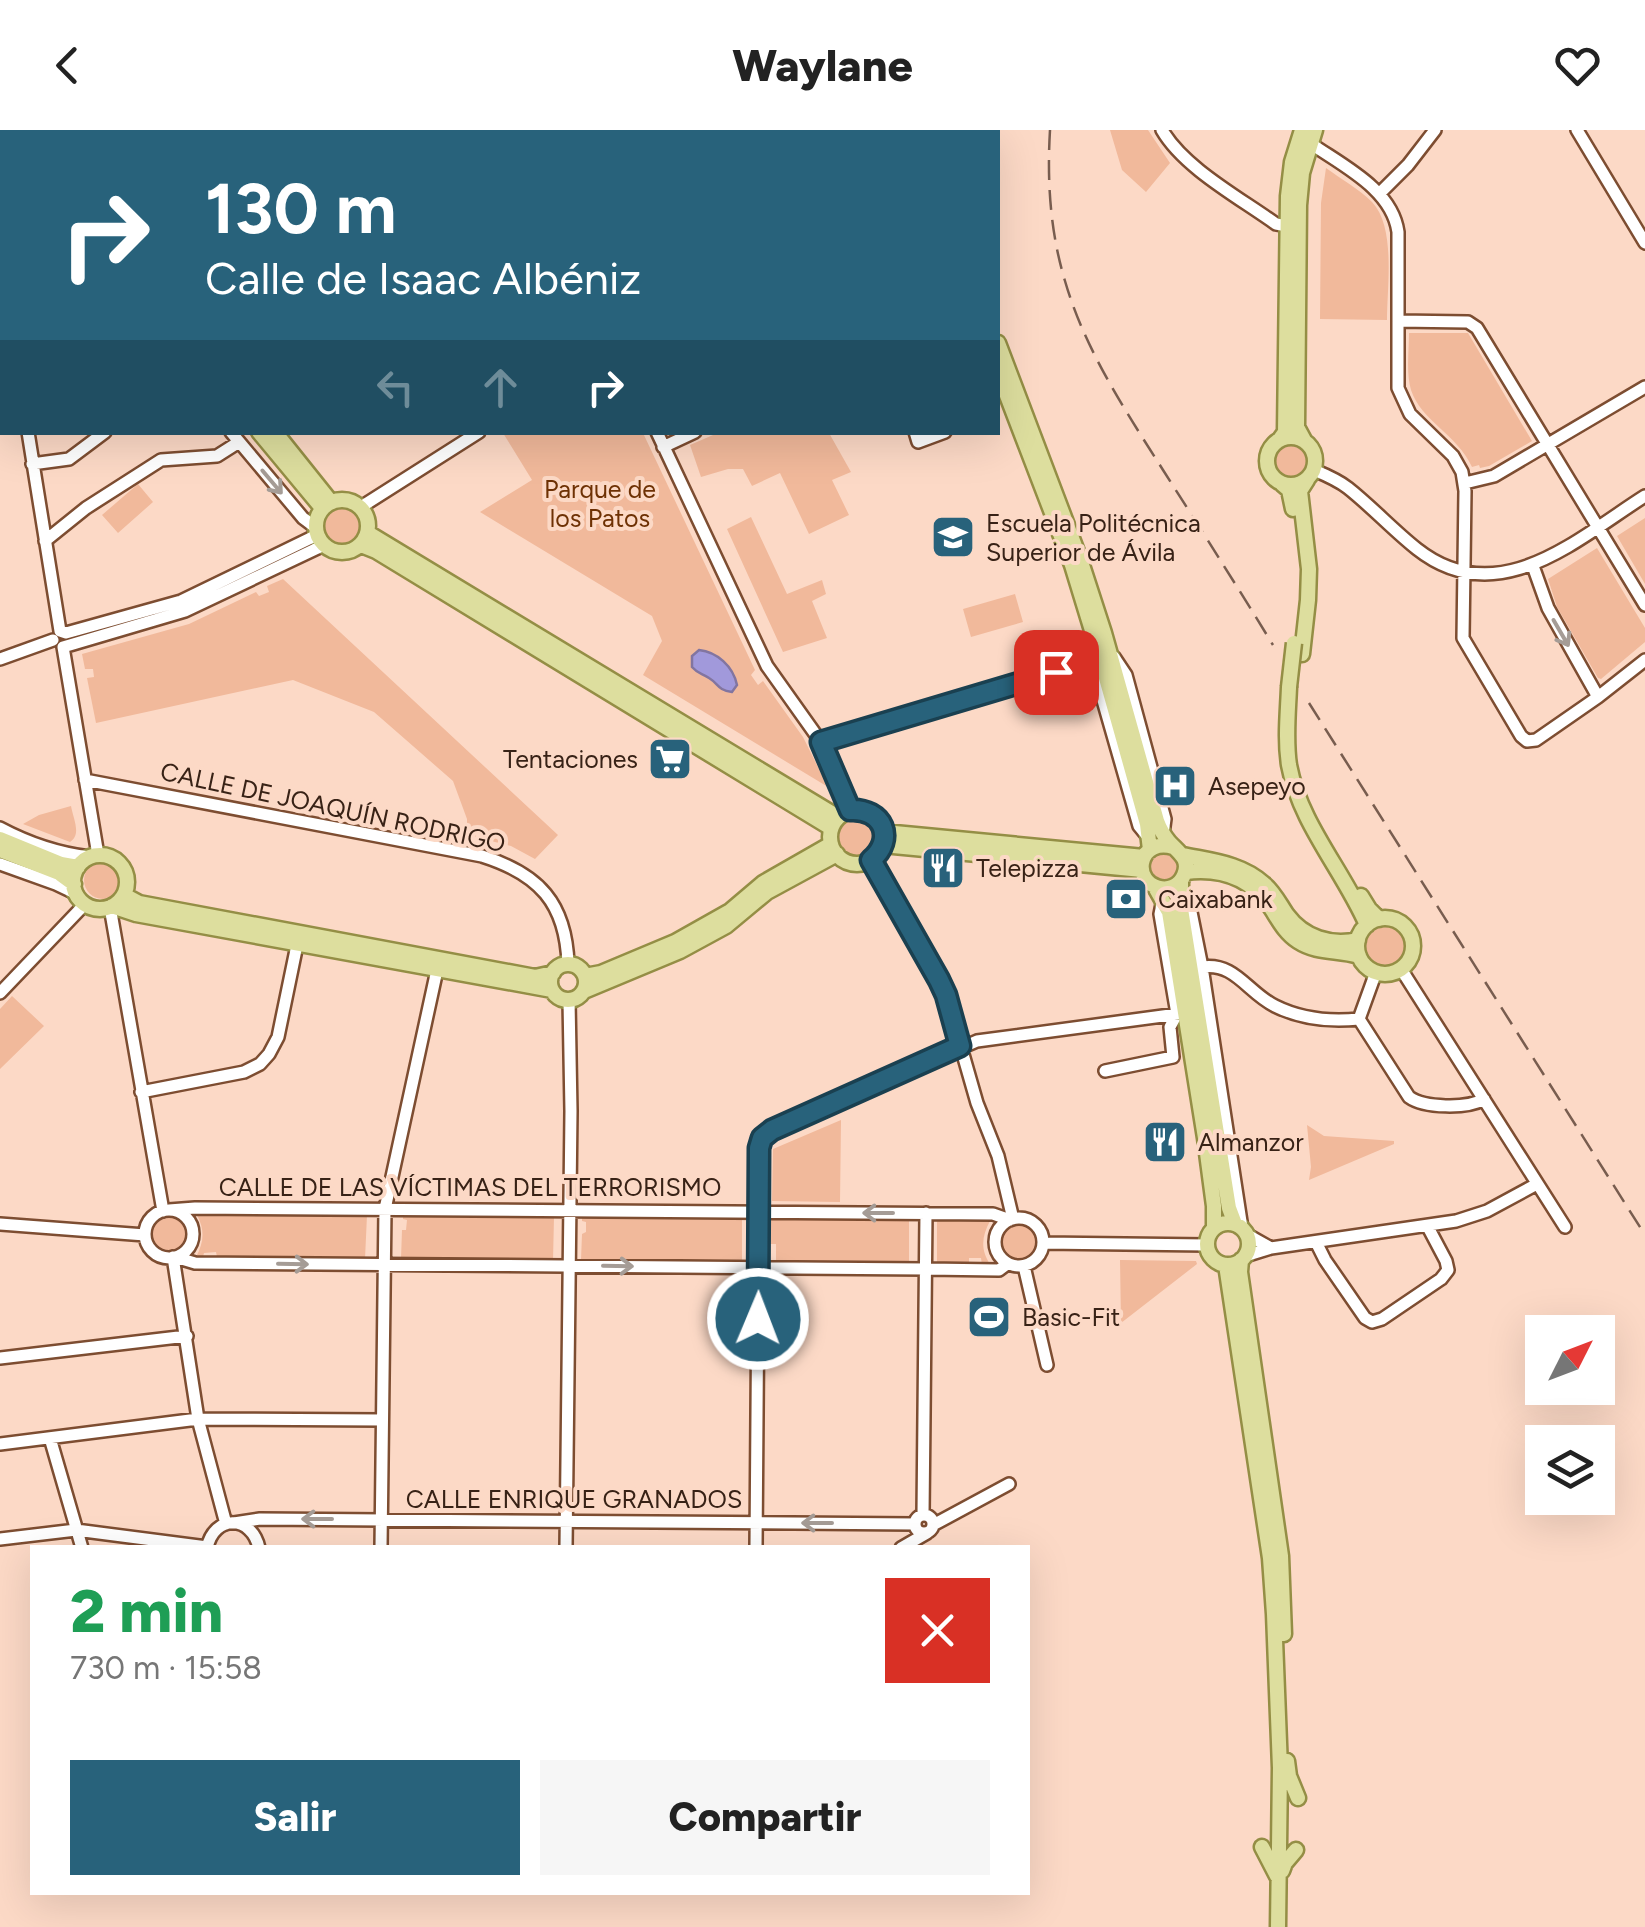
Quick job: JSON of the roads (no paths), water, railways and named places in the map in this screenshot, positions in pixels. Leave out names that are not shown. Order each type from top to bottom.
[{"type":"main road","points":[[1304,134],[1288,185],[1285,432],[1270,448],[1267,462],[1271,475],[1289,490],[1300,569],[1298,649],[1286,728],[1289,762],[1305,814],[1373,922]]},
{"type":"main road","points":[[1298,649],[1308,600],[1309,569],[1300,491],[1310,475],[1314,453],[1297,427],[1299,205],[1304,134]]},
{"type":"main road","points":[[1000,349],[1081,562],[1101,658]]},
{"type":"main road","points":[[1000,383],[1005,410],[1072,566],[1157,821],[1146,880],[1169,912],[1181,1013],[1205,1138],[1214,1228]]},
{"type":"main road","points":[[263,435],[326,505]]},
{"type":"main road","points":[[277,435],[326,505]]},
{"type":"main road","points":[[1280,439],[1292,436],[1304,440]]},
{"type":"main road","points":[[1282,484],[1295,486],[1310,475]]},
{"type":"main road","points":[[341,499],[361,506],[366,514],[364,539],[349,552],[336,552],[319,536],[317,517],[326,505],[341,499]]},
{"type":"main road","points":[[364,539],[376,551],[838,831],[853,863],[871,860],[878,854],[884,839],[878,819],[865,810],[838,831],[763,883],[730,910],[676,942],[601,973],[585,984],[580,996],[559,998],[552,990],[551,978],[557,968],[568,964],[578,968],[585,984]]},
{"type":"main road","points":[[0,839],[61,864],[112,858],[123,867],[127,881],[124,895],[111,907]]},
{"type":"main road","points":[[884,839],[1178,851],[1246,871],[1264,884],[1290,920],[1317,939],[1358,948]]},
{"type":"main road","points":[[0,850],[59,873],[97,908],[111,907],[552,990]]},
{"type":"main road","points":[[1178,851],[1186,863],[1181,909],[1229,1208],[1249,1245],[1240,1272],[1282,1556],[1284,1724],[1288,1776],[1298,1798]]},
{"type":"main road","points":[[78,894],[89,859]]},
{"type":"main road","points":[[1159,893],[1204,870],[1224,872],[1256,891],[1297,940],[1314,949],[1358,948]]},
{"type":"main road","points":[[124,895],[139,903],[535,977],[553,973]]},
{"type":"main road","points":[[1358,948],[1366,966],[1385,974],[1401,969],[1411,956],[1412,939],[1403,924],[1396,920],[1373,922]]},
{"type":"main road","points":[[1358,948],[1373,922]]},
{"type":"main road","points":[[1241,1229],[1224,1223],[1210,1233],[1207,1245],[1214,1260],[1226,1265],[1243,1258]]},
{"type":"main road","points":[[1226,1265],[1270,1558],[1280,1768],[1278,1927]]},
{"type":"main road","points":[[1280,1768],[1284,1724]]},
{"type":"main road","points":[[1262,1848],[1279,1882]]},
{"type":"main road","points":[[1279,1882],[1285,1863],[1296,1850]]},
{"type":"street","points":[[1162,130],[1188,162],[1276,224],[1287,226]]},
{"type":"street","points":[[1379,194],[1435,130]]},
{"type":"street","points":[[1577,130],[1645,244]]},
{"type":"street","points":[[1304,134],[1379,194],[1397,224],[1397,379],[1410,414],[1453,456],[1464,483],[1464,638],[1524,740],[1536,740],[1645,660]]},
{"type":"street","points":[[1398,322],[1475,324],[1645,606]]},
{"type":"street","points":[[1464,483],[1494,476],[1645,387]]},
{"type":"street","points":[[0,828],[27,842],[89,859],[86,780],[28,435]]},
{"type":"street","points":[[32,464],[69,460],[101,435]]},
{"type":"street","points":[[361,506],[474,435]]},
{"type":"street","points":[[658,435],[766,666],[821,742],[838,831]]},
{"type":"street","points":[[664,447],[689,435]]},
{"type":"street","points":[[0,659],[181,601],[319,536],[235,438],[217,456],[160,460],[86,508],[45,541]]},
{"type":"street","points":[[1310,475],[1348,488],[1429,558],[1465,572],[1497,574],[1533,566],[1645,496]]},
{"type":"street","points":[[1533,566],[1548,608],[1598,696]]},
{"type":"street","points":[[821,742],[1101,658]]},
{"type":"street","name":"CALLE DE JOAQUÍN RODRIGO","points":[[86,780],[446,849],[509,865],[535,882],[552,901],[563,924],[568,964]]},
{"type":"street","points":[[871,860],[946,995],[977,1103],[998,1156],[1009,1195],[1011,1220]]},
{"type":"street","points":[[0,864],[78,894],[0,993]]},
{"type":"street","points":[[1182,881],[1202,967],[1241,1229],[1272,1248]]},
{"type":"street","points":[[111,907],[141,1092],[166,1211]]},
{"type":"street","points":[[141,1092],[244,1072],[260,1064],[278,1037],[298,945]]},
{"type":"street","points":[[1202,967],[1224,967],[1274,1006],[1300,1016],[1359,1019]]},
{"type":"street","points":[[1401,969],[1565,1227]]},
{"type":"street","points":[[382,1545],[385,1209],[436,970]]},
{"type":"street","points":[[1359,1019],[1376,972]]},
{"type":"street","points":[[566,1545],[569,1000]]},
{"type":"street","points":[[756,1545],[762,1138],[772,1130],[960,1046],[1181,1013]]},
{"type":"street","points":[[1105,1071],[1173,1057],[1170,1027],[1181,1013]]},
{"type":"street","points":[[1359,1019],[1412,1101],[1466,1106],[1484,1099]]},
{"type":"street","points":[[1243,1258],[1272,1248],[1456,1221],[1487,1211],[1538,1184]]},
{"type":"street","name":"CALLE DE LAS VÍCTIMAS DEL TERRORISMO","points":[[166,1211],[195,1208],[926,1213],[992,1214],[1011,1220]]},
{"type":"street","points":[[174,1257],[190,1244],[192,1230],[180,1213],[166,1211],[148,1223],[145,1235],[151,1250],[165,1258],[196,1263],[999,1270],[1007,1264]]},
{"type":"street","points":[[925,1524],[926,1213]]},
{"type":"street","points":[[1011,1220],[1031,1222],[1040,1230],[1044,1242],[1038,1258],[1024,1266],[1007,1264],[998,1254],[995,1241],[999,1228],[1011,1220]]},
{"type":"street","points":[[0,1224],[145,1235]]},
{"type":"street","points":[[1316,1242],[1365,1318],[1372,1322],[1441,1279],[1448,1270],[1428,1226]]},
{"type":"street","points":[[1044,1242],[1207,1245]]},
{"type":"street","points":[[174,1257],[198,1419],[230,1523]]},
{"type":"street","points":[[1024,1266],[1048,1365]]},
{"type":"street","points":[[0,1358],[187,1336]]},
{"type":"street","points":[[0,1444],[198,1419],[382,1420]]},
{"type":"street","points":[[50,1438],[81,1545]]},
{"type":"street","points":[[904,1545],[925,1524],[1009,1484]]},
{"type":"street","name":"CALLE ENRIQUE GRANADOS","points":[[230,1523],[260,1518],[925,1524]]},
{"type":"street","points":[[208,1545],[213,1532],[230,1523],[249,1528],[258,1545]]},
{"type":"street","points":[[895,1524],[904,1533],[902,1545]]},
{"type":"street","points":[[0,1539],[76,1530],[192,1545]]},
{"type":"railway","points":[[1050,130],[1053,225],[1065,281],[1083,331],[1121,402],[1273,645]]},
{"type":"railway","points":[[1309,703],[1645,1235]]},
{"type":"place","name":"Escuela Politécnica Superior de Ávila","points":[[953,537]]},
{"type":"place","name":"Tentaciones","points":[[670,759]]},
{"type":"place","name":"Asepeyo","points":[[1175,786]]},
{"type":"place","name":"Telepizza","points":[[943,868]]},
{"type":"place","name":"Caixabank","points":[[1126,899]]},
{"type":"place","name":"Almanzor","points":[[1165,1142]]},
{"type":"place","name":"Basic-Fit","points":[[989,1317]]},
{"type":"park label","name":"Parque de los Patos","points":[[600,504]]}]
